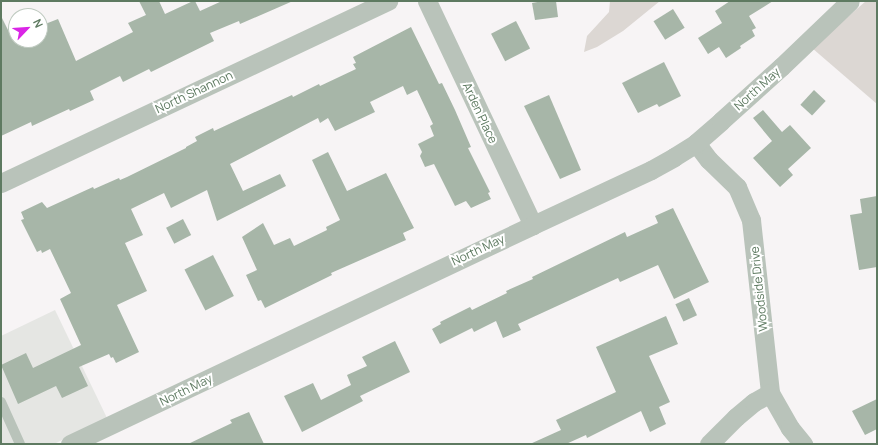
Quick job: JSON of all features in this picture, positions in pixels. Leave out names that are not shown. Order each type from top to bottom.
[{"type":"street","name":"North Shannon","points":[[1,183],[388,1]]},
{"type":"street","name":"Arden Place","points":[[427,1],[533,225]]},
{"type":"street","name":"North May","points":[[70,444],[651,170],[696,143],[781,68],[850,1]]},
{"type":"street","name":"Woodside Drive","points":[[696,143],[710,160],[737,187],[744,200],[751,220],[770,393],[790,428],[803,444]]},
{"type":"street","points":[[709,444],[736,416],[754,402],[770,393]]},
{"type":"lane","points":[[1,402],[20,444]]},
{"type":"shaded area","points":[[610,1],[660,1],[623,31],[597,47],[584,52],[587,36],[609,12]]},
{"type":"shaded area","points":[[866,1],[877,1],[877,104],[812,48]]},
{"type":"shaded area","points":[[55,310],[107,418],[54,444],[1,444],[1,336]]},
{"type":"building","points":[[139,1],[159,1],[165,14],[193,1],[195,1],[200,11],[222,1],[293,1],[240,24],[239,21],[210,33],[214,41],[151,72],[149,69],[123,82],[120,76],[90,91],[94,100],[70,111],[69,109],[32,126],[31,122],[1,136],[1,16],[8,30],[8,48],[48,48],[48,23],[58,19],[76,61],[133,32],[128,23],[146,15]]},
{"type":"building","points":[[556,1],[558,17],[535,20],[532,3]]},
{"type":"building","points":[[730,1],[773,1],[749,16],[756,28],[752,30],[755,36],[740,46],[741,48],[726,58],[719,47],[708,54],[698,38],[722,23],[715,11]]},
{"type":"building","points":[[673,9],[685,28],[665,40],[653,21]]},
{"type":"building","points":[[516,21],[530,49],[505,61],[491,34]]},
{"type":"building","points":[[411,27],[439,84],[442,83],[455,110],[471,147],[468,148],[490,192],[488,193],[491,199],[471,208],[466,201],[455,206],[434,164],[425,167],[420,156],[422,152],[418,144],[434,136],[430,126],[433,124],[417,90],[407,95],[403,86],[370,102],[375,112],[335,131],[328,118],[320,123],[318,118],[230,164],[243,191],[280,174],[286,186],[217,221],[207,190],[171,208],[164,193],[131,209],[143,235],[125,243],[147,291],[117,305],[139,352],[116,363],[113,357],[111,358],[109,354],[79,367],[88,386],[62,398],[56,386],[18,404],[1,365],[26,353],[33,368],[81,345],[60,299],[71,293],[50,249],[42,253],[41,250],[37,252],[21,220],[24,219],[21,212],[42,202],[47,208],[93,187],[94,189],[119,178],[120,180],[186,148],[197,141],[195,137],[213,128],[214,131],[292,95],[293,97],[319,84],[320,86],[356,69],[353,64],[356,63],[353,57]]},
{"type":"building","points":[[664,62],[681,96],[659,107],[657,104],[638,113],[622,83]]},
{"type":"building","points":[[814,90],[826,101],[812,116],[800,105]]},
{"type":"building","points":[[549,95],[581,170],[560,179],[524,106]]},
{"type":"building","points":[[763,110],[782,132],[790,125],[811,148],[788,169],[793,175],[780,187],[753,158],[772,141],[753,118]]},
{"type":"building","points":[[328,152],[347,191],[386,173],[414,228],[403,233],[406,240],[331,273],[332,275],[265,308],[261,300],[258,301],[246,275],[257,270],[242,237],[263,223],[274,245],[290,238],[294,246],[327,230],[326,227],[340,220],[312,160]]},
{"type":"building","points":[[877,196],[877,267],[859,270],[850,215],[862,213],[860,199]]},
{"type":"building","points":[[673,208],[709,282],[674,299],[658,265],[620,282],[618,278],[518,324],[521,330],[503,338],[496,321],[474,332],[472,328],[440,344],[432,329],[441,324],[440,322],[470,307],[472,310],[507,293],[506,291],[533,279],[532,277],[625,232],[627,237],[658,223],[655,216]]},
{"type":"building","points":[[183,219],[191,235],[174,244],[166,228]]},
{"type":"building","points":[[213,255],[234,296],[205,311],[184,270]]},
{"type":"building","points":[[689,298],[697,315],[683,322],[675,304]]},
{"type":"building","points":[[666,316],[678,344],[649,356],[670,402],[659,407],[666,424],[650,432],[641,411],[587,438],[586,435],[566,444],[530,444],[561,430],[556,420],[616,392],[596,347]]},
{"type":"building","points":[[395,341],[410,372],[360,396],[363,401],[302,432],[284,396],[313,383],[321,400],[351,385],[347,375],[367,366],[362,357]]},
{"type":"building","points":[[877,399],[877,429],[865,435],[852,411]]},
{"type":"building","points":[[249,412],[264,444],[188,444],[232,423],[230,420]]}]
